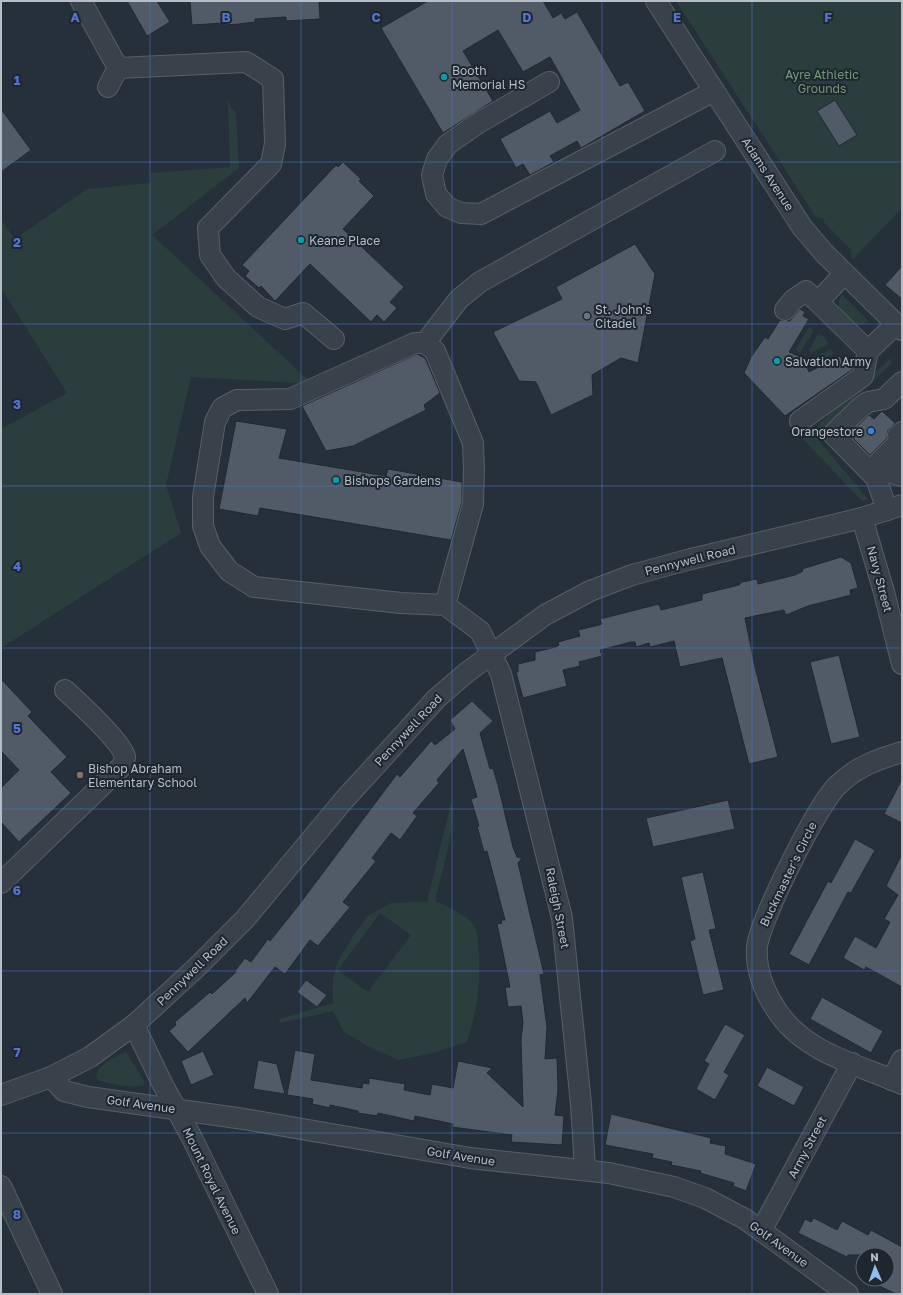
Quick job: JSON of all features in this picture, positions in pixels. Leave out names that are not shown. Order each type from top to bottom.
[{"type":"street","points":[[81,1],[118,68]]},
{"type":"street","name":"Adams Avenue","points":[[656,1],[802,226],[824,253],[844,274],[899,327]]},
{"type":"street","points":[[118,68],[246,62],[273,79],[275,144],[271,164],[208,228],[210,256],[226,278],[258,307],[285,319],[303,312],[334,339]]},
{"type":"street","points":[[108,87],[118,68]]},
{"type":"street","points":[[550,82],[480,122],[448,144],[437,159],[432,175],[436,194],[447,207],[461,213],[481,214],[714,91]]},
{"type":"street","points":[[425,342],[435,351],[473,443],[473,504],[445,605],[401,603],[254,587],[229,571],[210,546],[203,526],[203,497],[215,422],[222,408],[237,400],[290,399],[414,343],[425,342],[459,299],[480,282],[715,151]]},
{"type":"street","points":[[818,302],[844,274]]},
{"type":"street","points":[[784,310],[806,291],[868,351]]},
{"type":"street","points":[[800,421],[863,376],[868,351],[899,327]]},
{"type":"street","points":[[894,507],[894,457],[833,434],[868,402],[884,399],[900,387]]},
{"type":"street","name":"Pennywell Road","points":[[1,1095],[51,1077],[90,1057],[134,1025],[201,964],[240,924],[344,800],[415,720],[451,686],[492,653],[545,615],[590,592],[632,575],[687,560],[862,518],[894,507]]},
{"type":"street","name":"Navy Street","points":[[862,518],[884,592],[902,664]]},
{"type":"street","name":"Raleigh Street","points":[[445,605],[480,631],[502,674],[562,918],[582,1104],[585,1169]]},
{"type":"street","points":[[1,883],[120,768],[125,760],[124,755],[113,738],[65,690]]},
{"type":"street","name":"Buckmaster's Circle","points":[[897,1082],[822,1050],[797,1035],[780,1016],[762,983],[757,948],[761,929],[781,884],[815,819],[836,786],[855,770],[881,758],[902,752]]},
{"type":"street","name":"Mount Royal Avenue","points":[[134,1025],[192,1138],[268,1294]]},
{"type":"street","points":[[897,1082],[902,1060]]},
{"type":"street","name":"Army Street","points":[[761,1231],[852,1063]]},
{"type":"street","name":"Golf Avenue","points":[[51,1077],[64,1090],[81,1095],[276,1124],[470,1158],[512,1164],[585,1169],[640,1178],[686,1191],[725,1207],[848,1294]]},
{"type":"street","points":[[1,1186],[52,1294]]},
{"type":"green space","name":"Ayre Athletic Grounds","points":[[676,1],[902,1],[902,208],[852,260],[851,250],[824,222],[823,218],[816,217]]},
{"type":"green space","points":[[228,100],[231,108],[236,112],[239,168],[152,235],[307,379],[299,383],[191,377],[166,485],[181,533],[1,648],[1,429],[67,393],[1,288],[1,220],[15,239],[87,189],[151,183],[151,173],[230,167]]},
{"type":"green space","points":[[842,295],[869,321],[862,325],[853,323],[849,320],[840,309],[839,300]]},
{"type":"green space","points":[[809,327],[814,330],[800,353],[795,350]]},
{"type":"green space","points":[[818,334],[824,337],[828,344],[811,353],[809,350]]},
{"type":"green space","points":[[831,349],[834,354],[811,366],[809,360]]},
{"type":"green space","points":[[891,358],[891,364],[815,436],[868,499],[862,501],[803,439]]},
{"type":"green space","points":[[451,803],[453,810],[451,835],[435,901],[464,916],[473,925],[477,934],[479,958],[478,995],[474,1019],[467,1042],[429,1054],[398,1060],[368,1046],[344,1032],[333,1011],[280,1023],[279,1019],[333,1003],[335,969],[352,939],[351,938],[366,919],[364,918],[391,903],[427,902]],"holes":[[[380,913],[411,935],[368,992],[338,970]]]},
{"type":"green space","points":[[126,1052],[144,1081],[144,1085],[120,1085],[107,1083],[97,1079],[98,1070],[106,1062]]},
{"type":"building","points":[[127,1],[157,1],[170,22],[147,36]]},
{"type":"building","points":[[190,1],[319,1],[320,19],[286,21],[286,17],[255,19],[255,22],[239,24],[224,25],[224,23],[192,25]]},
{"type":"building","name":"Booth Memorial HS","points":[[428,1],[543,1],[553,18],[561,13],[565,19],[577,12],[620,86],[628,82],[645,111],[581,148],[577,141],[550,156],[554,162],[530,175],[523,164],[516,168],[500,139],[550,111],[557,123],[580,110],[550,57],[523,72],[498,30],[463,51],[493,101],[443,133],[381,28]]},
{"type":"building","points":[[835,100],[857,135],[839,146],[817,111]]},
{"type":"building","points":[[1,109],[31,150],[1,172]]},
{"type":"building","name":"Keane Place","points":[[343,162],[361,179],[359,181],[374,196],[343,229],[404,287],[390,302],[397,308],[384,322],[377,315],[371,322],[310,264],[275,301],[261,286],[259,288],[245,276],[249,271],[242,265],[336,165],[338,167]]},
{"type":"building","name":"St. John's Citadel","points":[[635,244],[655,274],[638,363],[621,358],[592,375],[593,395],[551,415],[536,382],[519,381],[493,332],[562,299],[556,287]]},
{"type":"building","points":[[902,266],[902,299],[885,285]]},
{"type":"building","name":"Salvation Army","points":[[800,309],[805,312],[803,316],[809,319],[789,352],[803,358],[809,372],[840,356],[843,363],[849,360],[853,369],[785,416],[744,373],[751,357],[765,337],[768,339],[780,320],[790,321]]},
{"type":"building","points":[[417,354],[425,358],[440,393],[424,405],[426,410],[353,446],[326,451],[302,406]]},
{"type":"building","name":"Orangestore","points":[[882,411],[895,423],[888,430],[887,438],[870,455],[849,434],[869,415],[874,419]]},
{"type":"building","name":"Bishops Gardens","points":[[236,421],[287,429],[279,458],[386,476],[388,469],[462,482],[462,502],[451,540],[260,508],[258,516],[219,509]]},
{"type":"building","points":[[841,557],[851,563],[858,588],[850,590],[851,595],[808,606],[786,615],[784,610],[745,618],[755,667],[778,757],[749,764],[722,658],[680,667],[674,641],[650,647],[649,643],[636,647],[635,642],[631,642],[600,650],[602,656],[579,662],[580,666],[563,670],[567,686],[523,698],[516,672],[518,672],[518,664],[535,660],[535,652],[556,647],[559,645],[558,642],[580,636],[578,630],[602,624],[600,619],[659,604],[661,610],[702,600],[702,594],[739,585],[742,582],[757,579],[758,584],[795,575],[803,571],[802,569]]},
{"type":"building","points":[[839,655],[860,737],[831,744],[810,662]]},
{"type":"building","points":[[1,679],[32,712],[28,716],[67,757],[51,772],[71,793],[19,842],[1,822],[1,788],[19,770],[1,751]]},
{"type":"building","points":[[472,701],[493,721],[480,733],[490,769],[493,768],[498,785],[513,847],[517,857],[522,858],[518,863],[544,974],[540,975],[547,1027],[545,1059],[557,1058],[558,1090],[555,1115],[564,1116],[562,1145],[511,1142],[512,1135],[452,1127],[453,1124],[415,1116],[414,1121],[378,1113],[377,1116],[358,1113],[358,1111],[330,1105],[330,1108],[312,1104],[313,1099],[287,1095],[295,1050],[315,1054],[311,1080],[362,1088],[363,1083],[369,1084],[369,1078],[405,1084],[404,1090],[430,1095],[432,1084],[453,1088],[458,1061],[492,1068],[487,1073],[523,1107],[521,1039],[523,1023],[521,1006],[508,1007],[505,987],[510,987],[497,924],[502,923],[501,920],[505,920],[487,851],[484,852],[477,826],[479,826],[471,799],[477,797],[463,749],[437,780],[439,783],[413,813],[417,816],[400,840],[391,833],[372,858],[376,861],[343,902],[350,907],[318,946],[310,940],[285,974],[275,967],[247,1003],[245,998],[188,1052],[169,1031],[176,1025],[175,1022],[210,992],[212,994],[236,972],[235,971],[245,958],[251,962],[268,939],[270,941],[298,906],[397,774],[400,777],[431,741],[435,745],[455,729],[450,720]]},
{"type":"building","points":[[902,779],[902,823],[884,814]]},
{"type":"building","points":[[728,800],[735,829],[653,847],[646,818]]},
{"type":"building","points":[[855,839],[875,850],[851,893],[848,892],[809,965],[789,954],[828,881],[831,883]]},
{"type":"building","points":[[902,854],[902,987],[866,967],[864,970],[843,958],[855,936],[876,948],[890,922],[884,919],[898,895],[886,886]]},
{"type":"building","points":[[703,872],[716,929],[709,930],[724,990],[703,995],[690,941],[695,939],[681,877]]},
{"type":"building","points":[[306,980],[327,995],[317,1007],[297,992]]},
{"type":"building","points":[[822,997],[883,1031],[871,1053],[810,1019]]},
{"type":"building","points":[[725,1024],[745,1035],[724,1072],[729,1075],[715,1100],[696,1089],[709,1064],[704,1061]]},
{"type":"building","points":[[203,1051],[214,1075],[191,1085],[181,1061]]},
{"type":"building","points":[[258,1060],[277,1064],[285,1094],[253,1089]]},
{"type":"building","points":[[767,1067],[804,1087],[794,1106],[757,1086]]},
{"type":"building","points":[[611,1114],[711,1138],[710,1143],[726,1146],[725,1154],[756,1164],[746,1191],[733,1186],[734,1183],[700,1173],[701,1171],[671,1165],[672,1162],[652,1158],[653,1154],[605,1145]]},
{"type":"building","points":[[814,1218],[837,1230],[842,1221],[868,1235],[871,1230],[902,1247],[902,1294],[896,1294],[881,1287],[895,1287],[895,1247],[855,1247],[855,1255],[848,1255],[847,1257],[798,1233],[805,1219],[811,1222]]},
{"type":"place","name":"Booth Memorial HS","points":[[444,77]]},
{"type":"place","name":"Keane Place","points":[[301,240]]},
{"type":"place","name":"St. John's Citadel","points":[[587,316]]},
{"type":"place","name":"Salvation Army","points":[[777,361]]},
{"type":"place","name":"Orangestore","points":[[871,431]]},
{"type":"place","name":"Bishops Gardens","points":[[336,480]]},
{"type":"place","name":"Bishop Abraham Elementary School","points":[[80,775]]}]
